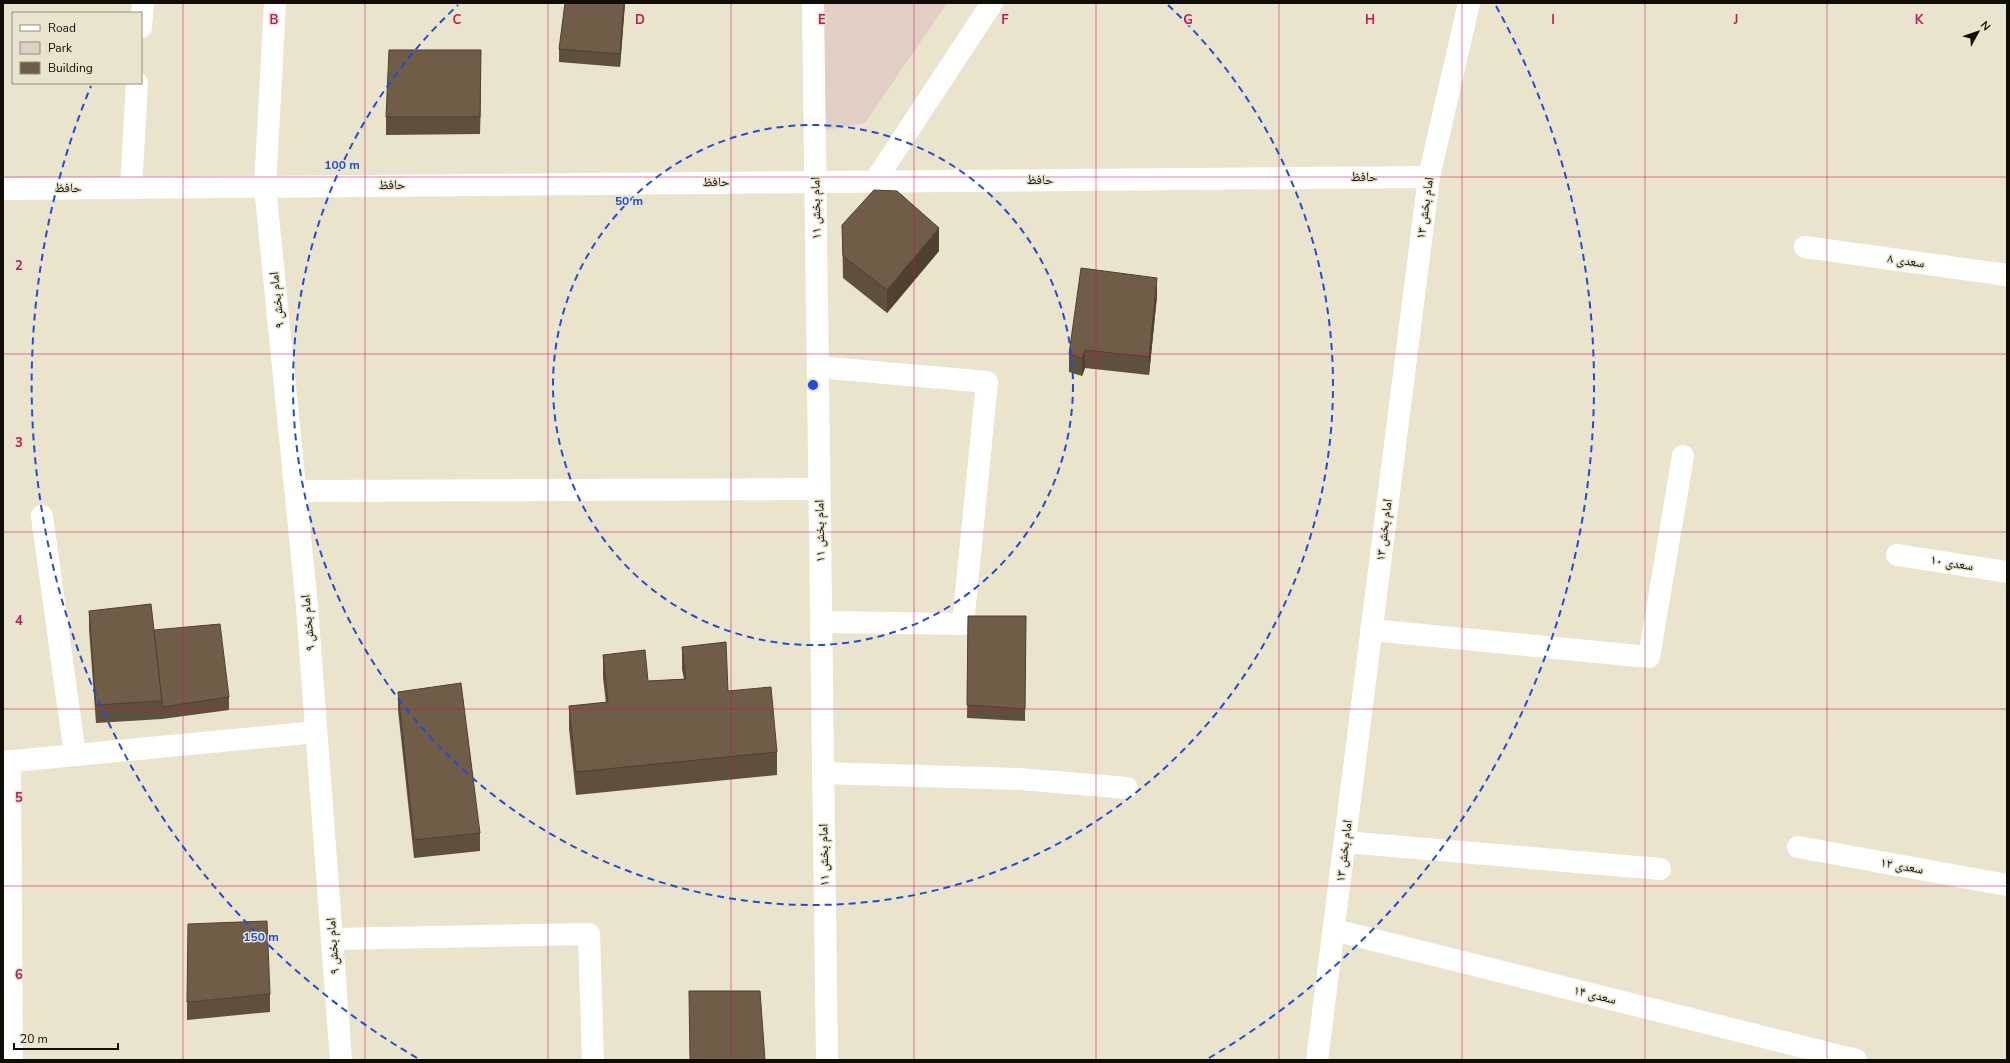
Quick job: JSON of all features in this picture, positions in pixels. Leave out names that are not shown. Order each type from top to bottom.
[{"type":"street","name":"امام بخش ۹","points":[[275,3],[265,186],[307,607],[341,1060]]},
{"type":"street","name":"امام بخش ۱۱","points":[[813,3],[827,1060]]},
{"type":"street","points":[[875,181],[992,3]]},
{"type":"street","name":"امام بخش ۱۳","points":[[1317,1060],[1429,177],[1469,3]]},
{"type":"street","points":[[131,188],[137,84]]},
{"type":"street","name":"حافظ","points":[[3,189],[1429,177]]},
{"type":"street","name":"سعدی ۸","points":[[1805,247],[2007,275]]},
{"type":"street","points":[[818,367],[987,382],[963,624],[821,622]]},
{"type":"street","points":[[1371,630],[1650,657],[1683,456]]},
{"type":"street","points":[[296,491],[819,489]]},
{"type":"street","points":[[42,516],[75,755]]},
{"type":"street","name":"سعدی ۱۰","points":[[1897,555],[2007,572]]},
{"type":"street","points":[[12,1060],[6,762],[316,732]]},
{"type":"street","points":[[823,773],[1020,779],[1127,788]]},
{"type":"street","points":[[1345,842],[1660,869]]},
{"type":"street","name":"سعدی ۱۲","points":[[1798,847],[2007,885]]},
{"type":"street","name":"سعدی ۱۴","points":[[1334,930],[1856,1060]]},
{"type":"street","points":[[332,938],[589,934],[593,1060]]},
{"type":"green space","points":[[823,3],[947,3],[865,123],[820,131]]},
{"type":"building","points":[[565,3],[624,3],[620,54],[559,49]]},
{"type":"building","points":[[389,50],[481,50],[480,117],[386,117]]},
{"type":"building","points":[[874,190],[897,191],[939,228],[887,290],[843,256],[842,225]]},
{"type":"building","points":[[1081,268],[1157,278],[1149,357],[1085,350],[1082,358],[1069,354]]},
{"type":"building","points":[[151,604],[162,701],[96,705],[89,611]]},
{"type":"building","points":[[968,616],[1026,616],[1025,709],[967,705]]},
{"type":"building","points":[[220,624],[229,697],[162,707],[154,630]]},
{"type":"building","points":[[726,642],[728,691],[771,687],[777,752],[576,772],[569,706],[608,702],[603,655],[645,650],[648,681],[686,679],[682,647]]},
{"type":"building","points":[[461,683],[480,833],[414,840],[398,692]]},
{"type":"building","points":[[267,921],[270,994],[187,1002],[188,924]]},
{"type":"building","points":[[689,991],[760,991],[765,1060],[690,1060]]}]
